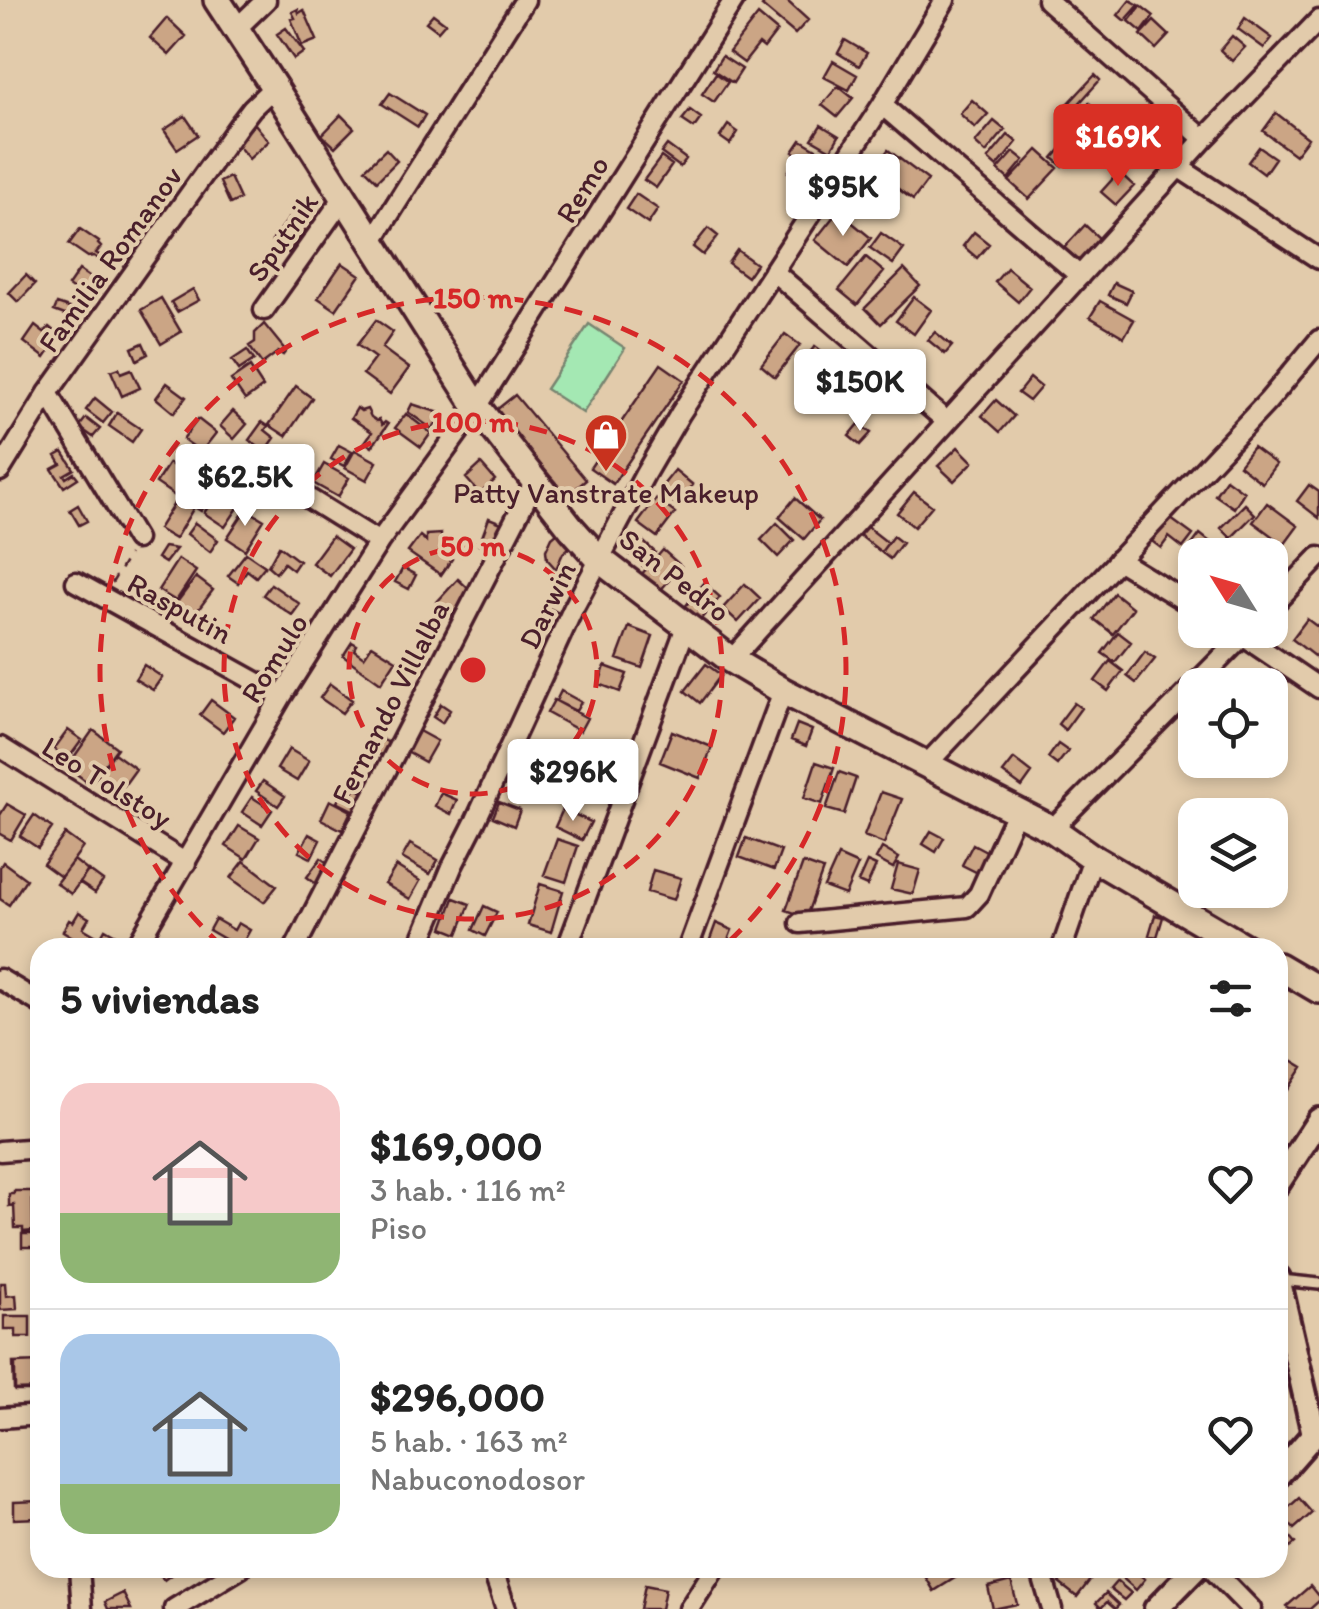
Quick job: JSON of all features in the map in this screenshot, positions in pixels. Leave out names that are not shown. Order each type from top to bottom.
[{"type":"main road","name":"San Pedro","points":[[216,0],[477,407],[599,559],[730,660],[783,691],[1018,810],[1229,938]]},
{"type":"main road","points":[[1288,972],[1319,990]]},
{"type":"street","points":[[236,29],[266,0]]},
{"type":"street","points":[[372,242],[524,0]]},
{"type":"street","name":"Darwin","points":[[422,938],[599,559],[680,414],[946,0]]},
{"type":"street","points":[[1047,0],[1204,138]]},
{"type":"street","name":"Remo","points":[[477,407],[728,2]]},
{"type":"street","points":[[730,660],[1204,138],[1319,20]]},
{"type":"street","name":"Familia Romanov","points":[[0,471],[48,393],[239,125],[274,86]]},
{"type":"street","points":[[882,105],[1080,276]]},
{"type":"street","points":[[1178,167],[1319,259]]},
{"type":"street","name":"Sputnik","points":[[264,310],[344,197]]},
{"type":"street","points":[[773,271],[946,422]]},
{"type":"street","points":[[927,764],[1268,400],[1319,340]]},
{"type":"street","name":"Rasputin","points":[[48,393],[136,539]]},
{"type":"street","name":"Romulo","points":[[141,938],[282,696],[379,542],[477,407]]},
{"type":"street","points":[[245,459],[379,542]]},
{"type":"street","name":"Fernando Villalba","points":[[300,938],[535,481]]},
{"type":"street","points":[[1288,590],[1319,558]]},
{"type":"street","points":[[1118,560],[1178,597]]},
{"type":"street","name":"Rasputin","points":[[76,582],[282,696]]},
{"type":"street","points":[[571,938],[686,627]]},
{"type":"street","points":[[1052,829],[1227,648]]},
{"type":"street","points":[[1264,648],[1319,688]]},
{"type":"street","points":[[692,938],[783,691]]},
{"type":"street","name":"Leo Tolstoy","points":[[0,747],[186,863]]},
{"type":"street","points":[[800,924],[967,907],[979,894],[1018,810]]},
{"type":"street","points":[[1065,938],[1093,858]]},
{"type":"street","points":[[0,979],[30,997]]},
{"type":"street","points":[[1288,1167],[1319,1120]]},
{"type":"street","points":[[0,1151],[30,1149]]},
{"type":"street","points":[[1288,1320],[1316,1434],[1288,1465]]},
{"type":"street","points":[[0,1418],[30,1416]]},
{"type":"street","points":[[80,1578],[82,1609]]},
{"type":"street","points":[[174,1609],[224,1578]]},
{"type":"street","points":[[495,1578],[506,1609]]},
{"type":"street","points":[[691,1609],[710,1578]]},
{"type":"street","points":[[1043,1578],[1052,1609]]},
{"type":"street","points":[[1156,1609],[1186,1578]]},
{"type":"street","points":[[1221,1578],[1251,1609]]},
{"type":"lane","points":[[1288,1280],[1319,1284]]},
{"type":"path","name":"Rasputin","points":[[104,596],[136,539]]},
{"type":"green space","points":[[589,324],[625,348],[583,413],[546,389]]},
{"type":"building","points":[[767,0],[786,0],[808,20],[795,34],[762,6]]},
{"type":"building","points":[[1130,0],[1139,5],[1125,21],[1118,15]]},
{"type":"building","points":[[1141,6],[1154,16],[1142,32],[1129,21]]},
{"type":"building","points":[[298,9],[299,13],[304,10],[317,40],[302,46],[291,19],[295,18],[292,12]]},
{"type":"building","points":[[433,14],[445,23],[438,31],[426,22]]},
{"type":"building","points":[[758,15],[777,31],[764,48],[759,44],[744,63],[729,52]]},
{"type":"building","points":[[167,18],[186,36],[169,55],[150,38]]},
{"type":"building","points":[[1245,18],[1272,38],[1264,48],[1238,29]]},
{"type":"building","points":[[1154,21],[1169,35],[1156,49],[1141,35]]},
{"type":"building","points":[[286,28],[304,52],[294,59],[277,34]]},
{"type":"building","points":[[1232,36],[1245,47],[1232,61],[1220,50]]},
{"type":"building","points":[[845,40],[867,53],[859,66],[838,53]]},
{"type":"building","points":[[722,56],[742,69],[733,83],[713,70]]},
{"type":"building","points":[[833,61],[857,75],[849,90],[824,77]]},
{"type":"building","points":[[716,73],[728,82],[714,102],[702,94]]},
{"type":"building","points":[[1095,75],[1100,80],[1075,108],[1069,103]]},
{"type":"building","points":[[838,86],[853,98],[837,117],[822,105]]},
{"type":"building","points":[[390,93],[425,115],[418,127],[382,104]]},
{"type":"building","points":[[972,100],[988,114],[975,128],[960,114]]},
{"type":"building","points":[[1089,103],[1106,119],[1085,141],[1068,125]]},
{"type":"building","points":[[690,110],[701,118],[694,128],[682,120]]},
{"type":"building","points":[[1276,113],[1308,138],[1295,155],[1263,131]]},
{"type":"building","points":[[341,115],[354,128],[335,147],[322,135]]},
{"type":"building","points":[[185,116],[198,135],[177,149],[164,130]]},
{"type":"building","points":[[994,121],[1005,130],[986,153],[975,143]]},
{"type":"building","points":[[255,124],[269,141],[249,159],[235,142]]},
{"type":"building","points":[[728,125],[738,132],[730,144],[720,137]]},
{"type":"building","points":[[821,125],[839,136],[831,150],[812,139]]},
{"type":"building","points":[[1008,135],[1017,142],[997,167],[988,159]]},
{"type":"building","points":[[801,140],[821,152],[813,165],[793,152]]},
{"type":"building","points":[[1128,141],[1140,151],[1124,170],[1112,160]]},
{"type":"building","points":[[667,145],[686,159],[680,167],[661,153]]},
{"type":"building","points":[[1064,145],[1073,154],[1062,166],[1053,158]]},
{"type":"building","points":[[1259,147],[1275,158],[1264,174],[1248,162]]},
{"type":"building","points":[[386,149],[397,161],[377,181],[365,169]]},
{"type":"building","points":[[888,150],[928,180],[913,200],[873,170]]},
{"type":"building","points":[[1038,150],[1058,168],[1029,199],[1009,181]]},
{"type":"building","points":[[1014,152],[1024,160],[1008,179],[998,170]]},
{"type":"building","points":[[661,157],[672,165],[656,188],[644,180]]},
{"type":"building","points":[[796,159],[813,170],[805,183],[788,172]]},
{"type":"building","points":[[1119,172],[1134,186],[1116,205],[1101,192]]},
{"type":"building","points":[[230,177],[240,199],[230,204],[220,182]]},
{"type":"building","points":[[636,194],[658,209],[648,224],[626,209]]},
{"type":"building","points":[[838,211],[871,238],[848,267],[815,240]]},
{"type":"building","points":[[289,218],[305,230],[288,253],[272,241]]},
{"type":"building","points":[[1085,225],[1100,239],[1079,262],[1064,248]]},
{"type":"building","points":[[708,228],[718,236],[703,255],[693,247]]},
{"type":"building","points":[[80,229],[99,242],[101,247],[96,253],[105,259],[102,262],[69,244]]},
{"type":"building","points":[[974,232],[989,244],[977,258],[963,246]]},
{"type":"building","points":[[881,233],[904,249],[893,264],[870,248]]},
{"type":"building","points":[[737,250],[756,264],[747,277],[728,263]]},
{"type":"building","points":[[866,257],[884,272],[857,305],[839,290]]},
{"type":"building","points":[[342,263],[360,275],[336,310],[318,298]]},
{"type":"building","points":[[1007,268],[1030,287],[1018,302],[995,282]]},
{"type":"building","points":[[904,269],[920,286],[881,324],[865,308]]},
{"type":"building","points":[[79,270],[98,283],[87,299],[68,286]]},
{"type":"building","points":[[26,275],[35,284],[18,302],[9,293]]},
{"type":"building","points":[[1114,283],[1132,291],[1126,303],[1108,295]]},
{"type":"building","points":[[193,289],[199,300],[177,312],[171,302]]},
{"type":"building","points":[[914,297],[931,310],[914,334],[896,321]]},
{"type":"building","points":[[161,298],[181,332],[161,344],[141,310]]},
{"type":"building","points":[[1100,301],[1134,320],[1124,337],[1090,317]]},
{"type":"building","points":[[57,304],[75,310],[73,318],[54,311]]},
{"type":"building","points":[[376,320],[393,332],[382,348],[409,368],[390,394],[363,374],[375,358],[357,345]]},
{"type":"building","points":[[264,324],[286,351],[262,364],[249,346]]},
{"type":"building","points":[[35,326],[44,333],[49,327],[55,332],[51,338],[56,342],[45,358],[24,342]]},
{"type":"building","points":[[935,332],[952,346],[945,354],[928,340]]},
{"type":"building","points":[[785,334],[800,345],[775,377],[761,365]]},
{"type":"building","points":[[143,343],[148,354],[137,360],[132,348]]},
{"type":"building","points":[[815,346],[829,357],[810,381],[796,370]]},
{"type":"building","points":[[247,350],[254,360],[239,370],[232,360]]},
{"type":"building","points":[[842,355],[858,368],[827,405],[811,392]]},
{"type":"building","points":[[661,364],[684,380],[613,484],[590,468]]},
{"type":"building","points":[[250,367],[263,387],[245,400],[231,380]]},
{"type":"building","points":[[119,368],[121,373],[131,369],[140,388],[122,396],[111,371]]},
{"type":"building","points":[[1030,378],[1041,387],[1029,401],[1018,393]]},
{"type":"building","points":[[167,383],[186,397],[174,413],[156,398]]},
{"type":"building","points":[[296,386],[312,398],[286,436],[269,425]]},
{"type":"building","points":[[515,395],[586,480],[567,496],[495,411]]},
{"type":"building","points":[[95,398],[112,412],[103,423],[86,410]]},
{"type":"building","points":[[996,400],[1014,416],[1000,432],[982,416]]},
{"type":"building","points":[[412,404],[443,414],[432,429],[408,412]]},
{"type":"building","points":[[357,408],[367,409],[382,425],[388,424],[372,447],[365,442],[372,432],[351,418]]},
{"type":"building","points":[[233,411],[247,424],[234,439],[220,426]]},
{"type":"building","points":[[117,413],[141,429],[132,442],[109,426]]},
{"type":"building","points":[[406,414],[431,433],[421,447],[395,428]]},
{"type":"building","points":[[86,418],[100,429],[93,437],[79,427]]},
{"type":"building","points":[[198,419],[216,433],[201,452],[183,439]]},
{"type":"building","points":[[262,422],[275,438],[265,452],[249,440]]},
{"type":"building","points":[[859,424],[871,433],[860,445],[849,436]]},
{"type":"building","points":[[339,445],[352,452],[344,466],[331,459]]},
{"type":"building","points":[[958,447],[973,462],[954,481],[938,466]]},
{"type":"building","points":[[1253,447],[1276,464],[1262,483],[1239,465]]},
{"type":"building","points":[[355,450],[377,462],[367,480],[345,468]]},
{"type":"building","points":[[63,452],[74,469],[64,475],[66,478],[74,473],[78,478],[64,487],[52,469],[61,464],[56,456]]},
{"type":"building","points":[[169,463],[188,476],[175,496],[156,483]]},
{"type":"building","points":[[324,464],[349,478],[338,497],[313,483]]},
{"type":"building","points":[[481,464],[495,480],[480,494],[466,478]]},
{"type":"building","points":[[675,470],[693,485],[677,505],[659,490]]},
{"type":"building","points":[[229,476],[250,490],[225,527],[204,513]]},
{"type":"building","points":[[189,479],[206,504],[201,511],[177,496]]},
{"type":"building","points":[[1226,479],[1244,492],[1234,508],[1215,495]]},
{"type":"building","points":[[1309,485],[1319,492],[1319,518],[1297,501]]},
{"type":"building","points":[[914,492],[932,506],[914,527],[897,513]]},
{"type":"building","points":[[795,498],[820,520],[804,539],[779,517]]},
{"type":"building","points":[[177,499],[193,509],[175,539],[158,529]]},
{"type":"building","points":[[656,499],[675,513],[657,537],[638,523]]},
{"type":"building","points":[[1267,503],[1298,526],[1288,540],[1275,538],[1253,522]]},
{"type":"building","points":[[1245,504],[1255,514],[1231,538],[1221,528]]},
{"type":"building","points":[[78,505],[87,521],[79,525],[70,510]]},
{"type":"building","points":[[246,509],[264,520],[245,550],[227,538]]},
{"type":"building","points":[[1167,516],[1193,535],[1178,538],[1178,544],[1169,537],[1161,548],[1149,539]]},
{"type":"building","points":[[489,518],[504,524],[494,551],[479,545]]},
{"type":"building","points":[[195,523],[218,540],[210,552],[187,534]]},
{"type":"building","points":[[777,523],[794,540],[778,557],[761,540]]},
{"type":"building","points":[[865,525],[888,543],[881,552],[858,534]]},
{"type":"building","points":[[558,532],[570,547],[556,569],[547,559],[546,550]]},
{"type":"building","points":[[441,534],[442,552],[452,559],[441,575],[408,552],[420,536],[426,541],[426,535]]},
{"type":"building","points":[[636,535],[655,552],[643,566],[624,549]]},
{"type":"building","points":[[332,536],[350,549],[330,576],[312,563]]},
{"type":"building","points":[[893,536],[902,543],[890,559],[881,552]]},
{"type":"building","points":[[279,546],[299,561],[293,570],[284,563],[276,573],[268,566]]},
{"type":"building","points":[[164,547],[176,549],[165,563],[157,558]]},
{"type":"building","points":[[663,550],[681,566],[659,592],[640,576]]},
{"type":"building","points":[[246,553],[265,566],[256,577],[247,570],[238,583],[228,576]]},
{"type":"building","points":[[178,559],[196,571],[176,601],[158,590]]},
{"type":"building","points":[[403,568],[416,575],[409,589],[395,582]]},
{"type":"building","points":[[196,577],[213,590],[189,622],[172,609]]},
{"type":"building","points":[[458,579],[472,592],[450,616],[436,603]]},
{"type":"building","points":[[704,583],[720,597],[699,621],[684,608]]},
{"type":"building","points":[[271,584],[300,604],[292,615],[263,595]]},
{"type":"building","points":[[745,584],[760,598],[738,622],[723,608]]},
{"type":"building","points":[[1114,593],[1133,608],[1113,634],[1094,619]]},
{"type":"building","points":[[549,608],[565,616],[555,635],[538,627]]},
{"type":"building","points":[[1307,619],[1319,628],[1319,660],[1292,639]]},
{"type":"building","points":[[629,627],[653,636],[642,668],[617,659]]},
{"type":"building","points":[[1118,632],[1131,642],[1115,662],[1102,653]]},
{"type":"building","points":[[352,642],[357,645],[354,650],[364,657],[372,645],[396,660],[381,683],[343,656]]},
{"type":"building","points":[[1145,652],[1155,659],[1136,683],[1127,676]]},
{"type":"building","points":[[1110,661],[1123,671],[1108,691],[1095,681]]},
{"type":"building","points":[[706,664],[721,675],[700,703],[685,691]]},
{"type":"building","points":[[144,665],[162,677],[153,690],[135,679]]},
{"type":"building","points":[[605,666],[627,674],[620,692],[599,684]]},
{"type":"building","points":[[330,684],[352,700],[342,713],[320,698]]},
{"type":"building","points":[[561,691],[581,702],[576,711],[556,701]]},
{"type":"building","points":[[211,700],[234,717],[223,732],[200,715]]},
{"type":"building","points":[[554,700],[587,718],[580,731],[547,713]]},
{"type":"building","points":[[1074,703],[1081,708],[1065,730],[1058,724]]},
{"type":"building","points":[[441,704],[450,710],[442,723],[433,717]]},
{"type":"building","points":[[797,724],[812,730],[806,746],[791,740]]},
{"type":"building","points":[[68,730],[82,740],[68,759],[54,749]]},
{"type":"building","points":[[93,730],[117,748],[90,784],[67,767]]},
{"type":"building","points":[[417,730],[437,741],[425,762],[405,751]]},
{"type":"building","points":[[672,731],[712,747],[700,778],[660,762]]},
{"type":"building","points":[[372,734],[389,743],[383,756],[365,747]]},
{"type":"building","points":[[1058,744],[1068,751],[1057,765],[1048,758]]},
{"type":"building","points":[[289,749],[309,761],[297,781],[277,769]]},
{"type":"building","points":[[114,753],[136,769],[118,794],[96,778]]},
{"type":"building","points":[[1014,759],[1032,773],[1022,787],[1003,773]]},
{"type":"building","points":[[816,762],[834,768],[822,804],[804,798]]},
{"type":"building","points":[[839,772],[856,778],[844,814],[826,809]]},
{"type":"building","points":[[263,781],[285,796],[278,806],[256,791]]},
{"type":"building","points":[[355,788],[365,793],[355,811],[337,802],[343,792],[351,796]]},
{"type":"building","points":[[881,792],[902,799],[884,844],[864,836]]},
{"type":"building","points":[[441,793],[457,800],[451,814],[435,806]]},
{"type":"building","points":[[252,797],[272,810],[262,825],[242,812]]},
{"type":"building","points":[[330,800],[351,811],[342,830],[321,819]]},
{"type":"building","points":[[499,802],[520,810],[514,826],[493,817]]},
{"type":"building","points":[[7,804],[26,815],[11,840],[0,834],[0,815]]},
{"type":"building","points":[[563,809],[591,822],[582,840],[555,827]]},
{"type":"building","points":[[34,815],[52,828],[38,848],[20,836]]},
{"type":"building","points":[[239,826],[259,838],[246,859],[226,846]]},
{"type":"building","points":[[931,831],[944,838],[936,852],[923,844]]},
{"type":"building","points":[[65,834],[83,847],[61,877],[43,864]]},
{"type":"building","points":[[309,834],[320,840],[311,858],[299,852]]},
{"type":"building","points":[[746,838],[781,851],[774,870],[739,857]]},
{"type":"building","points":[[557,839],[578,846],[566,882],[544,875]]},
{"type":"building","points":[[410,844],[438,860],[430,874],[402,858]]},
{"type":"building","points":[[973,844],[988,852],[978,873],[962,865]]},
{"type":"building","points":[[882,848],[899,858],[893,868],[876,859]]},
{"type":"building","points":[[838,856],[858,865],[845,895],[824,887]]},
{"type":"building","points":[[321,858],[330,865],[316,884],[307,877]]},
{"type":"building","points":[[74,860],[88,871],[71,894],[56,883]]},
{"type":"building","points":[[244,861],[277,886],[264,902],[231,878]]},
{"type":"building","points":[[3,862],[26,879],[9,905],[0,899]]},
{"type":"building","points":[[867,862],[876,866],[867,886],[858,882]]},
{"type":"building","points":[[803,863],[823,870],[806,917],[786,910]]},
{"type":"building","points":[[898,864],[920,870],[913,894],[891,889]]},
{"type":"building","points":[[396,866],[420,881],[410,899],[385,884]]},
{"type":"building","points":[[88,870],[103,881],[95,893],[80,883]]},
{"type":"building","points":[[653,870],[681,878],[674,900],[647,892]]},
{"type":"building","points":[[540,884],[563,891],[551,932],[528,925]]},
{"type":"building","points":[[454,898],[470,904],[458,934],[443,928]]},
{"type":"building","points":[[484,906],[497,912],[485,936],[473,930]]},
{"type":"building","points":[[79,912],[89,918],[83,928],[100,938],[75,938],[63,931],[69,920],[73,922]]},
{"type":"building","points":[[1155,915],[1163,917],[1157,937],[1149,935]]},
{"type":"building","points":[[215,919],[234,930],[238,923],[250,930],[246,938],[223,938],[209,930]]},
{"type":"building","points":[[716,923],[732,930],[729,938],[711,938]]},
{"type":"building","points":[[105,929],[118,938],[100,938]]},
{"type":"building","points":[[1288,1058],[1303,1067],[1288,1090]]},
{"type":"building","points":[[30,1191],[30,1231],[15,1228],[14,1205],[9,1206],[9,1194]]},
{"type":"building","points":[[22,1234],[30,1234],[30,1247],[22,1247]]},
{"type":"building","points":[[0,1283],[5,1283],[6,1296],[16,1295],[17,1309],[0,1310]]},
{"type":"building","points":[[4,1316],[30,1316],[30,1337],[16,1337],[16,1329],[4,1329]]},
{"type":"building","points":[[30,1362],[30,1391],[15,1391],[15,1363]]},
{"type":"building","points":[[30,1362],[30,1389],[14,1390],[13,1363]]},
{"type":"building","points":[[1299,1498],[1312,1513],[1294,1529],[1288,1522],[1288,1508]]},
{"type":"building","points":[[30,1501],[30,1518],[14,1519],[14,1502]]},
{"type":"building","points":[[926,1578],[955,1578],[934,1591]]},
{"type":"building","points":[[1063,1578],[1090,1580],[1077,1597],[1059,1583]]},
{"type":"building","points":[[1122,1578],[1145,1579],[1136,1590]]},
{"type":"building","points":[[1011,1581],[1017,1604],[993,1609],[988,1587]]},
{"type":"building","points":[[1117,1581],[1131,1593],[1124,1600],[1110,1589]]},
{"type":"building","points":[[645,1585],[665,1589],[661,1609],[640,1609]]},
{"type":"building","points":[[1310,1586],[1319,1601],[1310,1609],[1289,1609],[1287,1606]]},
{"type":"building","points":[[123,1593],[131,1609],[108,1609],[105,1602]]},
{"type":"building","points":[[1106,1593],[1119,1605],[1115,1609],[1107,1602],[1101,1608],[1096,1603]]},
{"type":"place","name":"Patty Vanstrate Makeup","points":[[606,473]]}]
